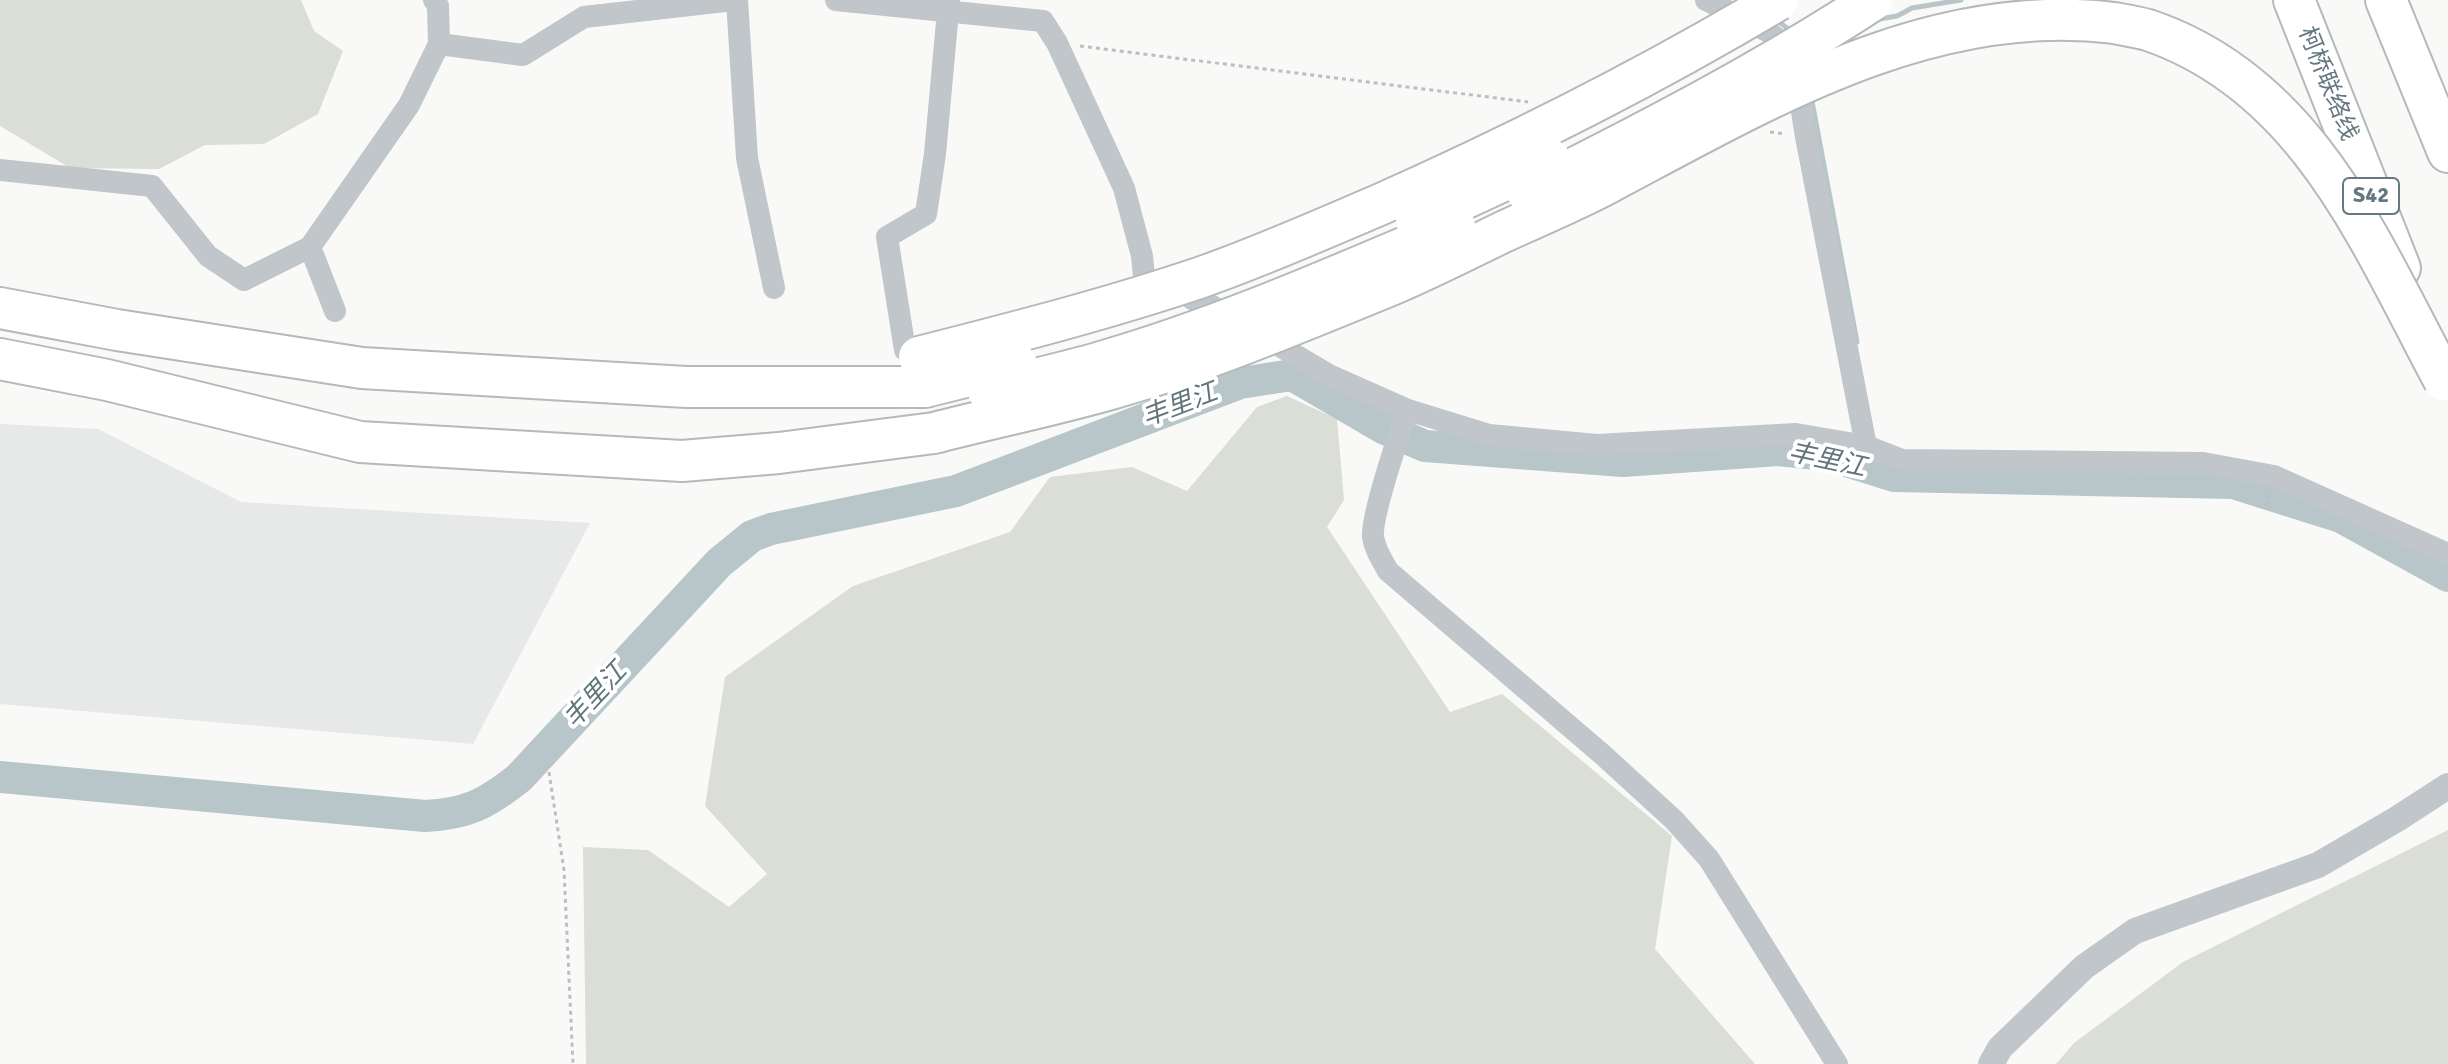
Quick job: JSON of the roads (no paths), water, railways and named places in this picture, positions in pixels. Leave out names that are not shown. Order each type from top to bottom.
[{"type":"highway","points":[[0,359],[107,380],[360,442],[682,461],[779,453],[1085,315],[1201,277],[1306,236],[1537,132],[1688,54],[1778,0]]},
{"type":"highway","points":[[923,386],[1096,345],[1317,263],[1463,201],[1610,130],[1837,0]]},
{"type":"highway","points":[[923,386],[1102,362],[1325,281],[1459,225],[1617,147],[1765,66],[1873,0]]},
{"type":"highway","name":"柯桥联络线","points":[[2294,0],[2446,386]]},
{"type":"highway","points":[[2386,0],[2448,152]]},
{"type":"highway","points":[[0,308],[117,330],[362,368],[686,387],[1109,389],[1228,349],[1393,284],[1603,186],[1774,93],[1840,63],[1908,37],[1962,23],[2030,14],[2090,18],[2147,30],[2201,54],[2252,87],[2313,151],[2345,196],[2446,386]]},
{"type":"street","points":[[0,170],[152,186],[208,256],[244,280],[310,247],[409,105],[439,44],[438,6],[434,0]]},
{"type":"street","points":[[439,44],[523,55],[584,17],[735,0],[747,158],[774,288]]},
{"type":"street","points":[[836,0],[948,6],[1043,21],[1057,43],[1124,188],[1142,256],[1146,296]]},
{"type":"street","points":[[1706,0],[1767,31],[1782,42],[1794,61],[1866,446]]},
{"type":"street","points":[[923,386],[887,237],[926,214],[935,154],[948,6]]},
{"type":"street","points":[[310,247],[335,311]]},
{"type":"street","points":[[1192,299],[1207,303],[1329,375],[1406,415],[1489,435],[1597,445],[1796,434],[1866,446],[1902,460],[2203,463],[2274,476],[2448,554]]},
{"type":"street","points":[[1406,415],[1373,534],[1377,553],[1388,571],[1603,755],[1674,820],[1709,859],[1837,1064]]},
{"type":"street","points":[[1991,1064],[2000,1048],[2084,967],[2135,931],[2318,865],[2397,819],[2446,785]]},
{"type":"waterway","points":[[1874,20],[1897,16],[1912,8],[1961,0]]},
{"type":"waterway","points":[[1776,20],[1794,33]]},
{"type":"waterway","points":[[1811,96],[1857,342]]},
{"type":"waterway","name":"丰里江","points":[[0,777],[425,816],[464,810],[486,801],[519,778],[719,563],[752,536],[771,529],[956,491],[1240,383],[1292,375],[1383,428],[1425,446],[1623,461],[1778,450],[1827,455],[1894,476],[2233,483],[2341,517],[2448,576]]}]
